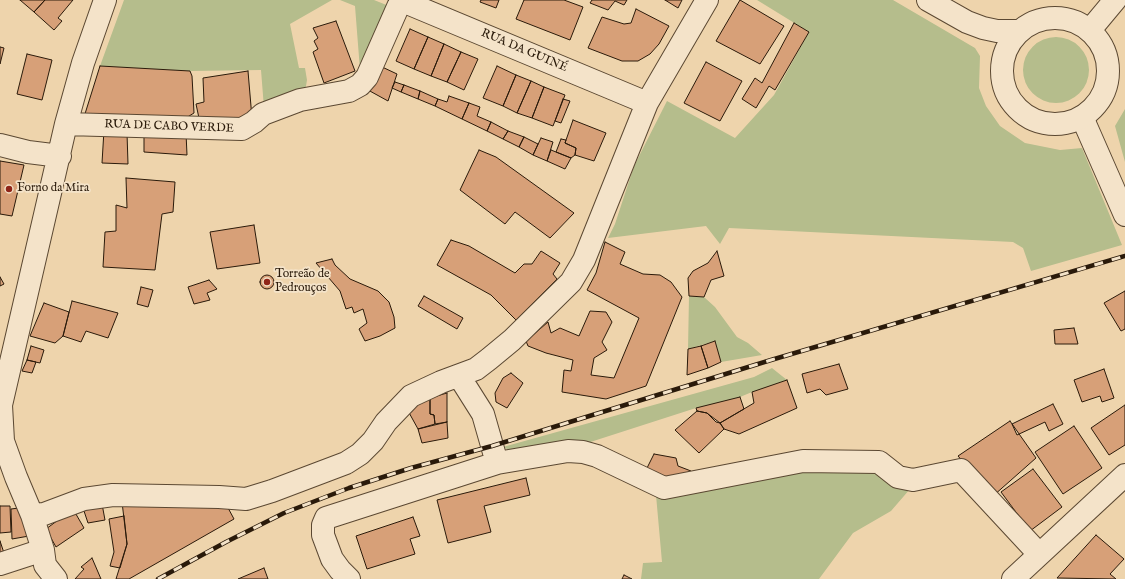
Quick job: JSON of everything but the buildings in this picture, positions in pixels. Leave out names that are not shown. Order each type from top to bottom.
[{"type":"street","points":[[56,579],[45,565],[43,550],[32,514],[16,477],[3,441],[1,405],[60,156],[66,124],[83,63],[105,0]]},
{"type":"street","name":"RUA DE CABO VERDE","points":[[66,124],[242,129],[254,122],[263,114],[300,100],[349,91],[360,85],[367,77],[400,0]]},
{"type":"street","name":"RUA DA GUINÉ","points":[[400,0],[647,103]]},
{"type":"street","points":[[32,514],[44,514],[84,499],[113,495],[246,499],[272,491],[346,463],[360,454],[373,441],[386,422],[411,396],[441,382],[476,369],[512,340],[572,282],[584,260],[647,103],[707,0]]},
{"type":"street","points":[[928,0],[967,22],[997,31],[1019,31]]},
{"type":"street","points":[[1090,30],[1115,0]]},
{"type":"street","points":[[1046,18],[1062,18],[1077,22],[1090,30],[1101,43],[1107,59],[1109,76],[1104,93],[1095,107],[1082,117],[1066,123],[1048,124],[1032,119],[1018,109],[1007,96],[1002,79],[1002,62],[1008,45],[1019,31],[1032,22],[1046,18]]},
{"type":"street","points":[[967,22],[988,43],[1002,62]]},
{"type":"street","points":[[1082,117],[1125,215]]},
{"type":"street","points":[[0,145],[28,152],[60,156]]},
{"type":"street","points":[[459,376],[483,414],[497,463]]},
{"type":"street","points":[[349,579],[332,559],[323,535],[323,525],[326,518],[497,463],[568,451],[583,452],[597,456],[664,488],[803,461],[879,462],[898,477],[913,480],[961,470],[1039,554]]},
{"type":"street","points":[[1013,579],[1125,475]]},
{"type":"street","points":[[0,564],[43,550]]},
{"type":"green space","points":[[124,0],[332,0],[290,24],[299,68],[305,68],[307,80],[305,92],[264,108],[261,70],[190,71],[100,66]]},
{"type":"green space","points":[[340,0],[374,0],[389,6],[360,70],[355,6]]},
{"type":"green space","points":[[757,0],[893,0],[975,48],[980,56],[979,88],[986,106],[1000,126],[1025,143],[1060,150],[1082,148],[1122,245],[1031,271],[1023,248],[1013,242],[729,228],[720,244],[706,226],[608,238],[615,224],[634,166],[667,101],[735,138],[774,95],[809,32]]},
{"type":"green space","points":[[1056,37],[1069,39],[1084,52],[1087,57],[1089,70],[1087,83],[1074,98],[1069,101],[1056,103],[1043,101],[1028,88],[1025,83],[1023,70],[1025,57],[1038,42],[1043,39]]},
{"type":"green space","points":[[1125,109],[1125,162],[1115,126]]},
{"type":"green space","points":[[689,296],[704,297],[715,307],[737,337],[748,343],[762,355],[721,362],[715,341],[688,349]]},
{"type":"green space","points":[[772,368],[787,380],[740,397],[696,408],[578,446],[513,452],[503,447],[754,377]]},
{"type":"green space","points":[[870,466],[910,489],[891,511],[853,533],[819,579],[641,579],[643,563],[662,562],[656,495],[803,467]]},
{"type":"railway","points":[[158,579],[226,542],[284,513],[349,488],[411,468],[492,446],[771,360],[1125,256]]},
{"type":"place","name":"Forno da Mira","points":[[9,189]]},
{"type":"place","name":"Torreão de Pedrouços","points":[[267,282]]}]
